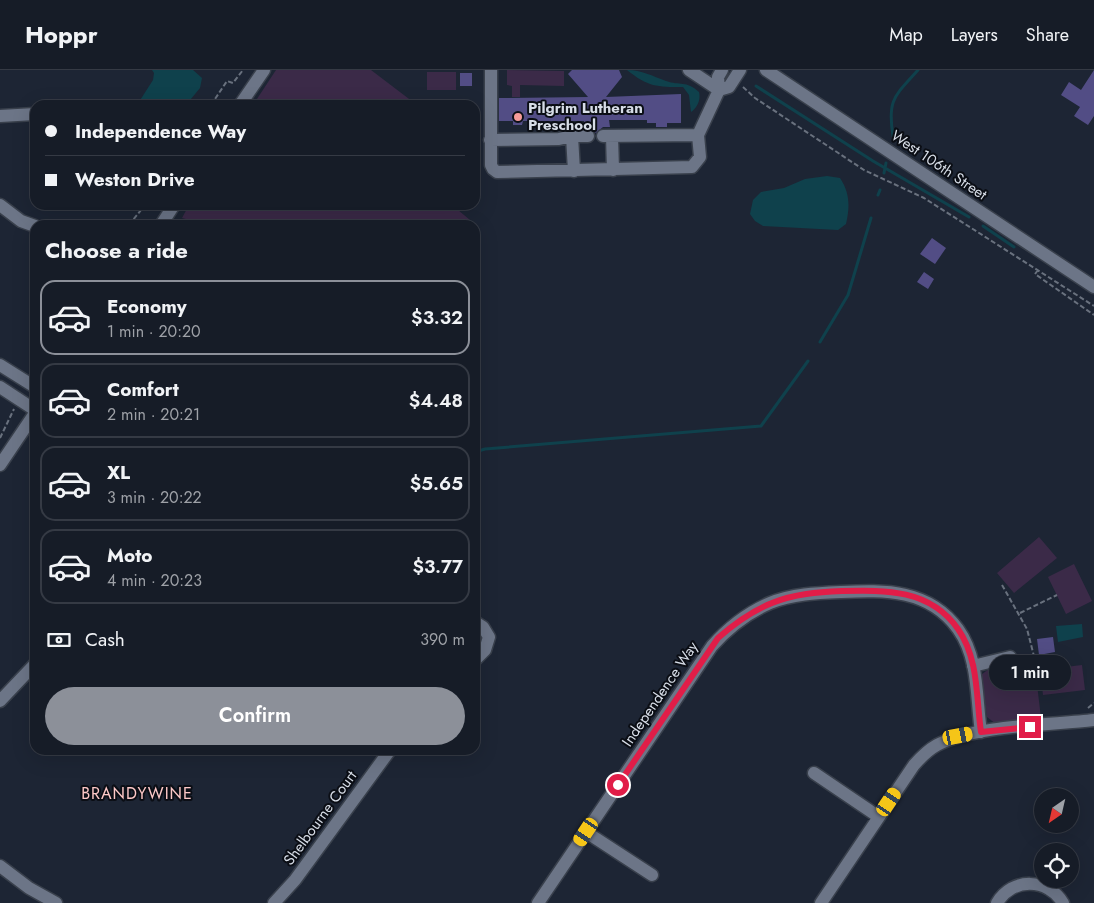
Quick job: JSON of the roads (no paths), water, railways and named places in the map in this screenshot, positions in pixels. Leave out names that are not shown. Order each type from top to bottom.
[{"type":"street","points":[[243,100],[264,70]]},
{"type":"street","points":[[491,70],[491,165],[493,170],[497,172],[692,167],[700,157],[698,135],[719,90],[718,77],[722,70]]},
{"type":"street","points":[[689,70],[719,90]]},
{"type":"street","points":[[719,90],[729,86],[740,70]]},
{"type":"street","name":"West 106th Street","points":[[766,70],[1094,287]]},
{"type":"street","points":[[0,116],[30,114]]},
{"type":"street","points":[[613,170],[608,136],[698,135]]},
{"type":"street","points":[[490,140],[559,139],[572,136],[588,136]]},
{"type":"street","points":[[572,136],[574,170]]},
{"type":"street","points":[[0,205],[21,221],[30,224]]},
{"type":"street","points":[[0,365],[30,385]]},
{"type":"street","points":[[0,387],[30,408]]},
{"type":"street","points":[[0,465],[30,419]]},
{"type":"street","name":"Independence Way","points":[[538,903],[712,646],[734,625],[770,603],[789,597],[821,592],[884,590],[909,594],[931,604],[955,625],[968,647],[973,666],[981,732]]},
{"type":"street","points":[[480,625],[484,627],[489,637],[486,650],[480,655]]},
{"type":"street","points":[[973,666],[1010,657]]},
{"type":"street","points":[[0,700],[30,669]]},
{"type":"street","points":[[821,903],[914,765],[927,752],[948,740],[981,732],[1094,720]]},
{"type":"street","name":"Shelbourne Court","points":[[274,903],[295,880],[386,755]]},
{"type":"street","points":[[814,773],[879,817]]},
{"type":"street","points":[[586,832],[652,875]]},
{"type":"street","points":[[0,866],[29,888],[56,903]]},
{"type":"street","points":[[996,903],[1008,890],[1030,884],[1046,887],[1054,892],[1064,903]]},
{"type":"waterway","points":[[893,136],[891,124],[892,106],[898,93],[918,70]]},
{"type":"waterway","points":[[756,86],[873,161],[969,217]]},
{"type":"waterway","points":[[884,173],[886,163]]},
{"type":"waterway","points":[[878,195],[880,190]]},
{"type":"waterway","points":[[820,342],[848,295],[871,218]]},
{"type":"waterway","points":[[983,226],[1014,247]]},
{"type":"waterway","points":[[480,450],[761,426],[808,361]]},
{"type":"place","name":"Pilgrim Lutheran Preschool","points":[[518,117]]},
{"type":"district","name":"BRANDYWINE","points":[[137,793]]}]
